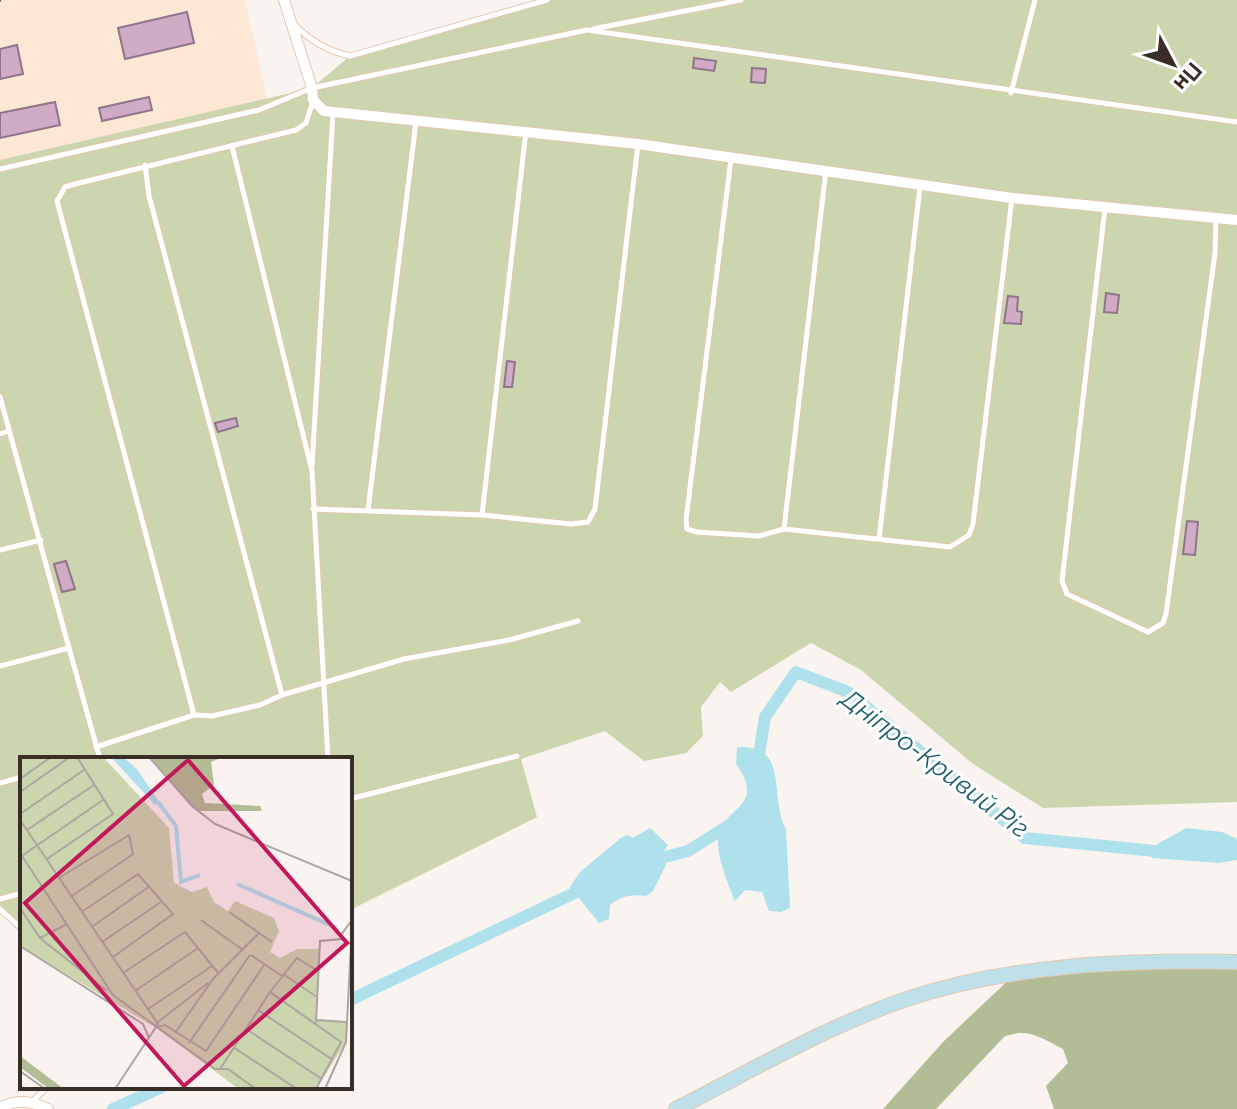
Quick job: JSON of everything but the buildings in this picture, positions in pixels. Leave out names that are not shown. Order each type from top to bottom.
[{"type":"main road","points":[[676,1109],[849,1024],[904,1000],[946,988],[1049,969],[1177,961],[1237,962]]},
{"type":"street","points":[[284,0],[316,107],[333,111],[732,156],[1012,198],[1237,220]]},
{"type":"street","points":[[0,1108],[17,1101],[32,1102],[48,1109]]},
{"type":"lane","points":[[289,19],[312,41],[333,52],[350,56],[547,0]]},
{"type":"lane","points":[[0,169],[259,110],[312,88],[741,0]]},
{"type":"lane","points":[[1011,93],[1035,0]]},
{"type":"lane","points":[[587,30],[1011,93],[1237,122]]},
{"type":"lane","points":[[194,715],[57,201],[65,187],[296,130],[306,123],[313,100]]},
{"type":"lane","points":[[328,757],[312,471],[333,111]]},
{"type":"lane","points":[[368,510],[416,120]]},
{"type":"lane","points":[[482,515],[526,131]]},
{"type":"lane","points":[[313,509],[482,515],[571,524],[588,522],[593,516],[638,144]]},
{"type":"lane","points":[[232,146],[312,471]]},
{"type":"lane","points":[[732,156],[686,524],[687,529],[697,532],[759,536],[784,529],[950,547],[961,543],[973,524],[1012,198]]},
{"type":"lane","points":[[145,165],[149,196],[282,695]]},
{"type":"lane","points":[[784,529],[827,169]]},
{"type":"lane","points":[[879,539],[920,183]]},
{"type":"lane","points":[[1105,206],[1062,581],[1067,594],[1148,632],[1163,623],[1166,614],[1215,253],[1216,217]]},
{"type":"lane","points":[[0,397],[99,757]]},
{"type":"lane","points":[[0,434],[9,431]]},
{"type":"lane","points":[[0,550],[41,540]]},
{"type":"lane","points":[[96,747],[194,715],[212,716],[260,705],[282,695],[323,686],[404,659],[509,640],[578,621]]},
{"type":"lane","points":[[0,666],[69,648]]},
{"type":"lane","points":[[352,798],[517,756]]},
{"type":"lane","points":[[0,783],[20,778]]},
{"type":"lane","points":[[0,899],[20,894]]},
{"type":"lane","points":[[0,909],[20,927]]},
{"type":"lane","points":[[32,1102],[45,1089]]},
{"type":"shaded area","points":[[0,0],[245,0],[267,99],[0,160]]},
{"type":"green space","points":[[545,0],[1237,0],[1237,802],[1043,808],[973,764],[861,670],[811,643],[731,692],[720,682],[701,707],[703,736],[686,753],[644,761],[605,731],[521,759],[537,817],[352,909],[352,757],[20,757],[20,929],[0,909],[0,160],[312,88],[350,56]]},
{"type":"green space","points":[[1237,962],[1237,1109],[1054,1109],[1046,1086],[1068,1063],[1063,1049],[1034,1035],[1020,1033],[1004,1037],[936,1109],[883,1109],[944,1041],[1015,974]]},
{"type":"water","points":[[737,747],[754,748],[765,754],[775,775],[786,829],[790,908],[781,912],[769,911],[762,892],[745,890],[735,901],[721,863],[718,840],[721,829],[745,799],[747,790],[745,779],[736,764]]},
{"type":"water","points":[[650,828],[668,845],[664,851],[666,865],[653,891],[646,896],[627,896],[614,902],[610,905],[609,919],[599,923],[570,887],[580,872],[621,838],[627,835],[633,838]]},
{"type":"water","points":[[1186,828],[1222,832],[1237,839],[1237,860],[1219,863],[1152,858],[1150,854],[1154,846]]},
{"type":"waterway","name":"Дніпро-Кривий Ріг","points":[[758,761],[765,717],[796,672],[848,692],[1025,838],[1165,852]]},
{"type":"waterway","name":"Дніпро-Кривий Ріг","points":[[650,861],[688,851],[734,822]]},
{"type":"waterway","name":"Дніпро-Кривий Ріг","points":[[352,999],[589,886]]},
{"type":"waterway","name":"Дніпро-Кривий Ріг","points":[[113,1109],[158,1089]]}]
